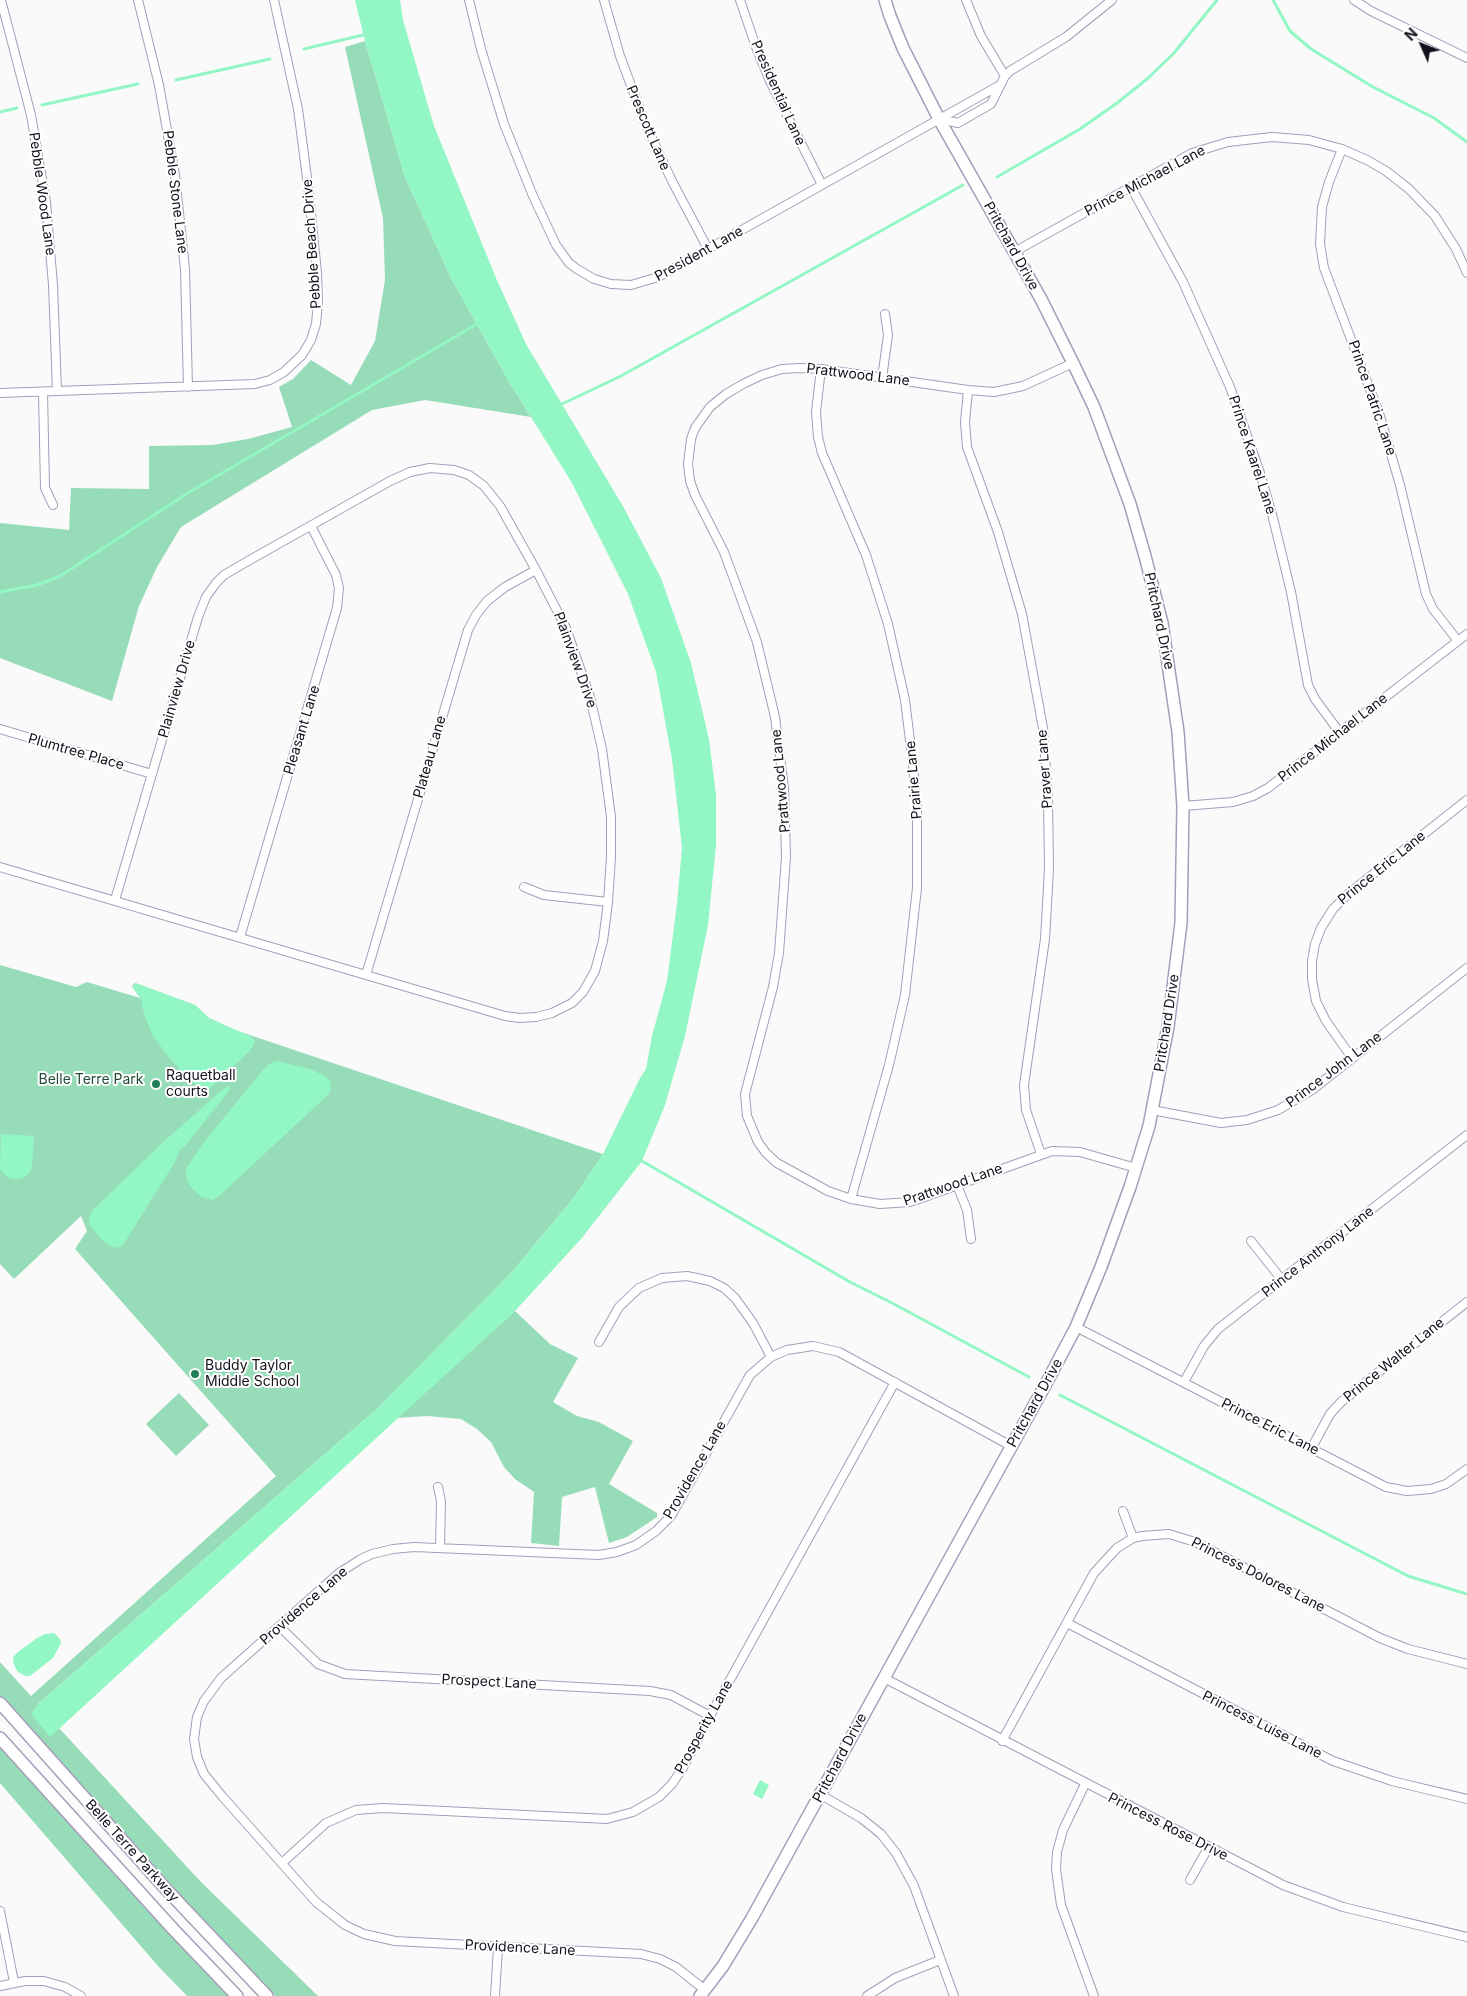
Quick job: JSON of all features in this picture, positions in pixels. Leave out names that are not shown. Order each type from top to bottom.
[{"type":"street","name":"Pebble Wood Lane","points":[[1,0],[31,115],[45,194],[52,260],[57,391]]},
{"type":"street","name":"Pebble Stone Lane","points":[[138,0],[158,85],[175,175],[185,270],[188,387]]},
{"type":"street","name":"Pebble Beach Drive","points":[[0,393],[255,384],[270,380],[284,372],[297,361],[307,348],[316,324],[318,302],[317,273],[306,162],[298,109],[274,0]]},
{"type":"street","name":"President Lane","points":[[469,0],[495,97],[518,163],[556,245],[569,262],[585,274],[603,283],[630,285],[658,277],[1000,85]]},
{"type":"street","name":"Prescott Lane","points":[[604,0],[620,56],[645,123],[672,181],[708,249]]},
{"type":"street","name":"Presidential Lane","points":[[740,0],[770,81],[822,185]]},
{"type":"street","name":"Pritchard Drive","points":[[702,1993],[723,1966],[738,1942],[821,1795],[1076,1327],[1101,1268],[1136,1168],[1152,1110],[1168,1027],[1181,923],[1183,806],[1178,732],[1169,661],[1145,556],[1130,504],[1109,445],[1073,363],[1041,299],[939,119],[898,36],[885,0]]},
{"type":"street","points":[[966,0],[981,36],[1005,76]]},
{"type":"street","points":[[939,119],[958,123],[991,104],[1005,76],[1081,26],[1112,0]]},
{"type":"street","points":[[1354,0],[1371,12],[1467,58]]},
{"type":"street","name":"Prince Michael Lane","points":[[1014,252],[1192,153],[1228,142],[1272,137],[1309,140],[1342,149],[1399,180],[1417,196],[1444,229],[1467,272]]},
{"type":"street","name":"Prince Patric Lane","points":[[1342,149],[1329,182],[1322,207],[1320,244],[1324,268],[1379,413],[1400,484],[1426,594],[1437,614],[1458,641]]},
{"type":"street","name":"Prince Kaarel Lane","points":[[1130,187],[1183,282],[1230,387],[1257,464],[1273,518],[1291,592],[1308,685],[1314,699],[1340,733]]},
{"type":"street","points":[[882,378],[888,335],[885,314]]},
{"type":"street","name":"Prattwood Lane","points":[[1073,363],[1018,388],[994,392],[821,369],[800,368],[762,375],[726,394],[710,407],[699,421],[691,440],[688,464],[690,481],[695,495],[724,552],[757,642],[775,717],[784,788],[786,857],[781,930],[773,988],[748,1080],[746,1094],[747,1116],[754,1136],[771,1158],[784,1167],[828,1190],[851,1199],[880,1204],[910,1202],[1052,1151],[1070,1150],[1136,1168]]},
{"type":"street","name":"Prairie Lane","points":[[821,369],[816,412],[818,437],[822,453],[866,555],[888,624],[905,700],[914,765],[917,809],[917,888],[905,995],[886,1078],[851,1199]]},
{"type":"street","name":"Praver Lane","points":[[968,390],[965,422],[967,447],[998,532],[1016,589],[1031,657],[1043,728],[1048,798],[1049,869],[1038,996],[1025,1064],[1024,1085],[1026,1110],[1041,1154]]},
{"type":"street","points":[[43,392],[45,488],[53,505]]},
{"type":"street","name":"Plainview Drive","points":[[0,867],[505,1016],[520,1018],[544,1016],[572,1003],[592,979],[598,964],[603,941],[611,876],[611,817],[606,774],[590,696],[569,635],[536,570],[500,506],[489,491],[473,478],[454,470],[430,468],[404,474],[220,579],[209,592],[198,617],[115,900]]},
{"type":"street","name":"Pleasant Lane","points":[[240,937],[337,608],[339,588],[336,575],[311,526]]},
{"type":"street","name":"Plateau Lane","points":[[366,975],[468,630],[481,608],[492,596],[536,570]]},
{"type":"street","name":"Prince Michael Lane","points":[[1183,806],[1233,802],[1253,796],[1276,783],[1467,634]]},
{"type":"street","name":"Plumtree Place","points":[[0,730],[152,774]]},
{"type":"street","name":"Prince Eric Lane","points":[[1352,1058],[1323,1016],[1316,1001],[1312,979],[1312,961],[1315,944],[1321,928],[1333,908],[1348,894],[1467,800]]},
{"type":"street","points":[[524,886],[544,895],[608,902]]},
{"type":"street","name":"Prince John Lane","points":[[1152,1110],[1212,1122],[1230,1123],[1256,1118],[1278,1110],[1294,1102],[1467,968]]},
{"type":"street","name":"Prince Anthony Lane","points":[[1184,1382],[1212,1335],[1467,1135]]},
{"type":"street","points":[[957,1185],[967,1210],[971,1239]]},
{"type":"street","points":[[1251,1241],[1282,1280]]},
{"type":"street","points":[[599,1342],[619,1307],[639,1288],[662,1278],[687,1276],[710,1281],[724,1288],[735,1298],[752,1322],[771,1357]]},
{"type":"street","name":"Prince Walter Lane","points":[[1312,1449],[1330,1414],[1341,1402],[1467,1302]]},
{"type":"street","name":"Prince Eric Lane","points":[[1076,1327],[1380,1485],[1399,1490],[1431,1489],[1446,1484],[1467,1469]]},
{"type":"street","name":"Providence Lane","points":[[702,1993],[676,1966],[647,1955],[395,1941],[364,1934],[345,1925],[328,1913],[209,1781],[197,1757],[194,1739],[197,1717],[208,1693],[225,1675],[339,1573],[361,1559],[398,1548],[440,1548],[585,1556],[617,1552],[636,1545],[656,1532],[671,1516],[744,1382],[756,1368],[771,1357],[795,1348],[822,1347],[839,1352],[1012,1446]]},
{"type":"street","name":"Prosperity Lane","points":[[282,1863],[332,1820],[348,1812],[365,1808],[592,1820],[624,1815],[652,1802],[672,1784],[684,1766],[895,1382]]},
{"type":"street","points":[[438,1486],[441,1501],[440,1548]]},
{"type":"street","points":[[1123,1511],[1133,1538]]},
{"type":"street","name":"Princess Dolores Lane","points":[[1002,1741],[1100,1566],[1117,1548],[1133,1538],[1161,1534],[1186,1538],[1380,1638],[1408,1649],[1467,1664]]},
{"type":"street","name":"Princess Luise Lane","points":[[1067,1623],[1333,1762],[1386,1780],[1467,1799]]},
{"type":"street","name":"Prospect Lane","points":[[279,1626],[318,1664],[345,1674],[643,1690],[671,1695],[710,1716]]},
{"type":"street","name":"Princess Rose Drive","points":[[884,1678],[1282,1885],[1319,1900],[1358,1911],[1467,1937]]},
{"type":"street","name":"Belle Terre Parkway","points":[[0,1703],[170,1893],[267,1996]]},
{"type":"street","name":"Belle Terre Parkway","points":[[0,1738],[173,1929],[237,1996]]},
{"type":"street","points":[[1085,1784],[1062,1830],[1057,1852],[1056,1869],[1061,1905],[1094,1996]]},
{"type":"street","points":[[821,1795],[861,1818],[880,1834],[896,1853],[914,1886],[954,1996]]},
{"type":"street","points":[[1190,1880],[1208,1848]]},
{"type":"street","points":[[0,1911],[14,1982]]},
{"type":"street","points":[[495,1996],[498,1947]]},
{"type":"street","points":[[867,1996],[895,1978],[940,1960]]},
{"type":"street","points":[[0,1986],[14,1982],[37,1981],[65,1987],[81,1996]]},
{"type":"green space","points":[[365,41],[405,177],[451,278],[531,417],[425,400],[372,410],[181,527],[157,567],[139,606],[112,701],[0,658],[0,523],[69,530],[71,488],[149,489],[149,446],[212,445],[248,439],[292,427],[279,387],[293,379],[311,360],[351,385],[375,341],[385,280],[383,218],[345,47]]},
{"type":"green space","name":"Buddy Taylor Middle School","points":[[0,965],[76,987],[87,982],[140,998],[132,986],[135,983],[195,1005],[209,1018],[229,1028],[603,1154],[575,1196],[512,1272],[379,1407],[38,1704],[50,1736],[59,1728],[201,1882],[318,1996],[275,1996],[183,1900],[0,1697],[0,1662],[31,1696],[276,1476],[75,1249],[87,1231],[81,1216],[14,1279],[0,1264]]},
{"type":"green space","points":[[515,1311],[550,1344],[578,1358],[553,1402],[577,1416],[599,1422],[633,1441],[609,1484],[657,1513],[657,1517],[627,1537],[609,1543],[595,1487],[562,1497],[559,1546],[531,1543],[534,1492],[515,1479],[504,1467],[491,1442],[477,1429],[461,1419],[427,1416],[396,1418]]},
{"type":"green space","points":[[179,1393],[209,1425],[176,1456],[146,1424]]},
{"type":"green space","points":[[0,1746],[149,1911],[229,1996],[187,1996],[158,1966],[0,1783]]},
{"type":"shaded area","points":[[355,0],[400,0],[403,20],[434,126],[496,278],[526,344],[624,508],[661,578],[691,663],[709,739],[716,795],[716,845],[708,925],[685,1036],[665,1105],[642,1161],[581,1239],[515,1311],[50,1737],[31,1714],[38,1704],[379,1407],[512,1272],[575,1196],[603,1154],[646,1069],[652,1036],[667,981],[682,848],[672,759],[656,672],[628,594],[572,483],[508,380],[451,278],[405,177],[365,41]]},
{"type":"shaded area","points":[[135,983],[195,1005],[209,1018],[252,1037],[255,1040],[254,1044],[250,1051],[210,1088],[199,1088],[170,1059],[153,1036],[144,1014],[141,999],[133,988]]},
{"type":"shaded area","points":[[277,1061],[310,1069],[325,1076],[331,1083],[330,1093],[218,1197],[212,1200],[201,1197],[189,1185],[186,1169],[204,1142],[262,1071],[269,1064]]},
{"type":"shaded area","points":[[228,1085],[230,1088],[228,1092],[185,1146],[178,1151],[175,1162],[123,1245],[118,1248],[113,1247],[103,1241],[89,1224],[89,1218],[93,1210],[161,1144]]},
{"type":"shaded area","points":[[1,1134],[34,1136],[32,1164],[30,1172],[25,1177],[11,1179],[0,1169]]},
{"type":"shaded area","points":[[54,1633],[61,1643],[53,1658],[30,1676],[25,1676],[17,1671],[13,1662],[14,1656],[37,1638],[45,1634]]},
{"type":"shaded area","points":[[760,1780],[769,1785],[762,1799],[753,1794]]},
{"type":"waterway","points":[[997,177],[1080,129],[1147,79],[1174,53],[1217,0]]},
{"type":"waterway","points":[[1273,0],[1290,31],[1311,49],[1373,87],[1434,118],[1467,142]]},
{"type":"waterway","points":[[304,49],[363,35]]},
{"type":"waterway","points":[[176,80],[270,59]]},
{"type":"waterway","points":[[42,105],[138,84]]},
{"type":"waterway","points":[[0,112],[17,108]]},
{"type":"waterway","points":[[562,404],[621,376],[963,185]]},
{"type":"waterway","points":[[0,592],[37,585],[60,576],[188,493],[477,324]]},
{"type":"waterway","points":[[642,1161],[850,1282],[1029,1377]]},
{"type":"waterway","points":[[1060,1395],[1408,1576],[1467,1594]]},
{"type":"place","name":"Raquetball courts","points":[[156,1084]]},
{"type":"place","name":"Buddy Taylor Middle School","points":[[195,1374]]},
{"type":"park label","name":"Belle Terre Park","points":[[91,1080]]}]
